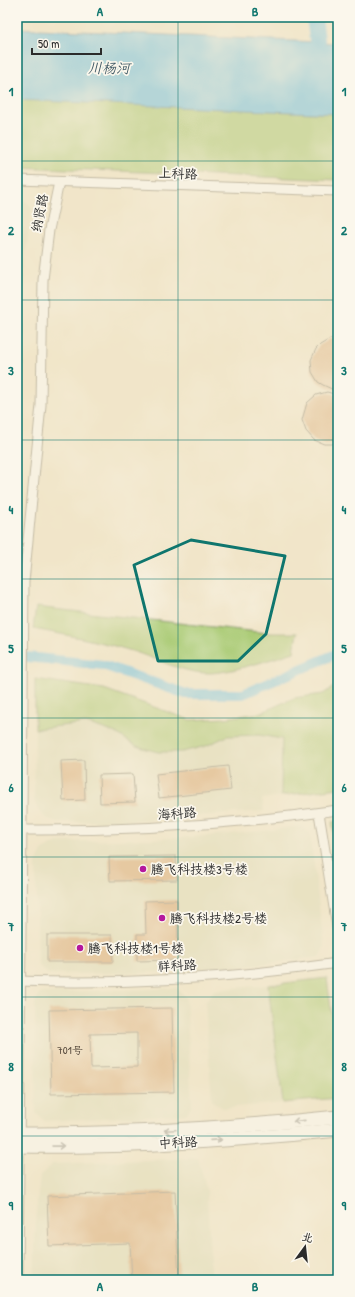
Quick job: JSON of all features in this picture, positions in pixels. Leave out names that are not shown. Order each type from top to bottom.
[{"type":"street","name":"上科路","points":[[17,180],[338,192]]},
{"type":"street","name":"纳贤路","points":[[18,1280],[19,830],[23,623],[27,545],[41,405],[43,280],[49,230],[59,182]]},
{"type":"street","name":"海科路","points":[[19,830],[134,829],[244,821],[338,810]]},
{"type":"street","points":[[319,813],[338,933]]},
{"type":"street","name":"祥科路","points":[[19,981],[119,981],[195,978],[338,963]]},
{"type":"street","name":"中科路","points":[[18,1140],[189,1130],[338,1117]]},
{"type":"street","name":"中科路","points":[[18,1140],[114,1145],[182,1142],[338,1130]]},
{"type":"highlighted area","points":[[191,540],[285,556],[266,634],[238,661],[158,661],[134,565]]},
{"type":"shaded area","points":[[17,191],[32,208],[25,258],[24,369],[17,433]]},
{"type":"shaded area","points":[[86,723],[116,733],[136,746],[158,752],[182,752],[206,746],[227,736],[259,735],[282,739],[281,796],[262,799],[264,811],[123,821],[58,822],[46,818],[38,810],[34,800],[35,729]]},
{"type":"shaded area","points":[[300,826],[310,833],[324,947],[319,957],[242,966],[139,973],[48,974],[38,965],[36,864],[42,851],[57,842],[181,838],[265,831]]},
{"type":"shaded area","points":[[268,985],[283,1103],[223,1108],[212,1101],[205,1002],[214,990]]},
{"type":"shaded area","points":[[177,988],[186,998],[192,1106],[186,1114],[45,1121],[36,1113],[35,1002],[40,993]]},
{"type":"shaded area","points":[[198,1158],[207,1191],[211,1280],[34,1280],[36,1213],[40,1176],[52,1164]]},
{"type":"green space","points":[[17,98],[338,114],[338,180],[17,167]]},
{"type":"green space","points":[[36,607],[267,633],[297,633],[294,652],[253,665],[231,670],[201,673],[181,669],[132,651],[107,644],[33,629]]},
{"type":"green space","points":[[35,679],[104,689],[190,720],[224,718],[260,713],[294,698],[323,694],[338,684],[338,788],[281,796],[282,739],[259,735],[227,736],[206,746],[182,752],[158,752],[136,746],[116,733],[86,723],[35,729]]},
{"type":"green space","points":[[338,821],[338,862],[332,822]]},
{"type":"green space","points":[[327,978],[338,1062],[338,1098],[283,1103],[268,985]]},
{"type":"water","name":"川杨河","points":[[17,28],[338,43],[338,114],[17,100]]},
{"type":"building","points":[[338,338],[338,390],[334,390],[318,382],[312,372],[311,360],[316,349],[320,345],[330,339]]},
{"type":"building","points":[[327,392],[338,395],[338,442],[332,444],[324,444],[314,440],[306,431],[302,420],[307,403],[316,395]]},
{"type":"building","points":[[84,760],[85,800],[63,801],[61,761]]},
{"type":"building","points":[[228,766],[231,790],[159,798],[156,774]]},
{"type":"building","points":[[133,774],[135,802],[100,803],[99,775]]},
{"type":"building","name":"腾飞科技楼3号楼","points":[[176,856],[177,880],[110,881],[109,857]]},
{"type":"building","name":"腾飞科技楼2号楼","points":[[177,900],[178,960],[137,961],[137,934],[146,934],[145,901]]},
{"type":"building","name":"腾飞科技楼1号楼","points":[[47,935],[112,935],[113,962],[47,962]]},
{"type":"building","points":[[172,1008],[174,1092],[51,1094],[49,1010]],"holes":[[[137,1033],[137,1067],[91,1068],[90,1034]]]},
{"type":"building","points":[[175,1191],[179,1280],[132,1280],[130,1243],[49,1246],[47,1196]]},
{"type":"waterway","points":[[314,17],[320,62]]},
{"type":"waterway","points":[[17,656],[103,665],[186,694],[243,694],[338,653]]},
{"type":"place","name":"腾飞科技楼3号楼","points":[[143,869]]},
{"type":"place","name":"腾飞科技楼2号楼","points":[[162,918]]},
{"type":"place","name":"腾飞科技楼1号楼","points":[[80,948]]}]
